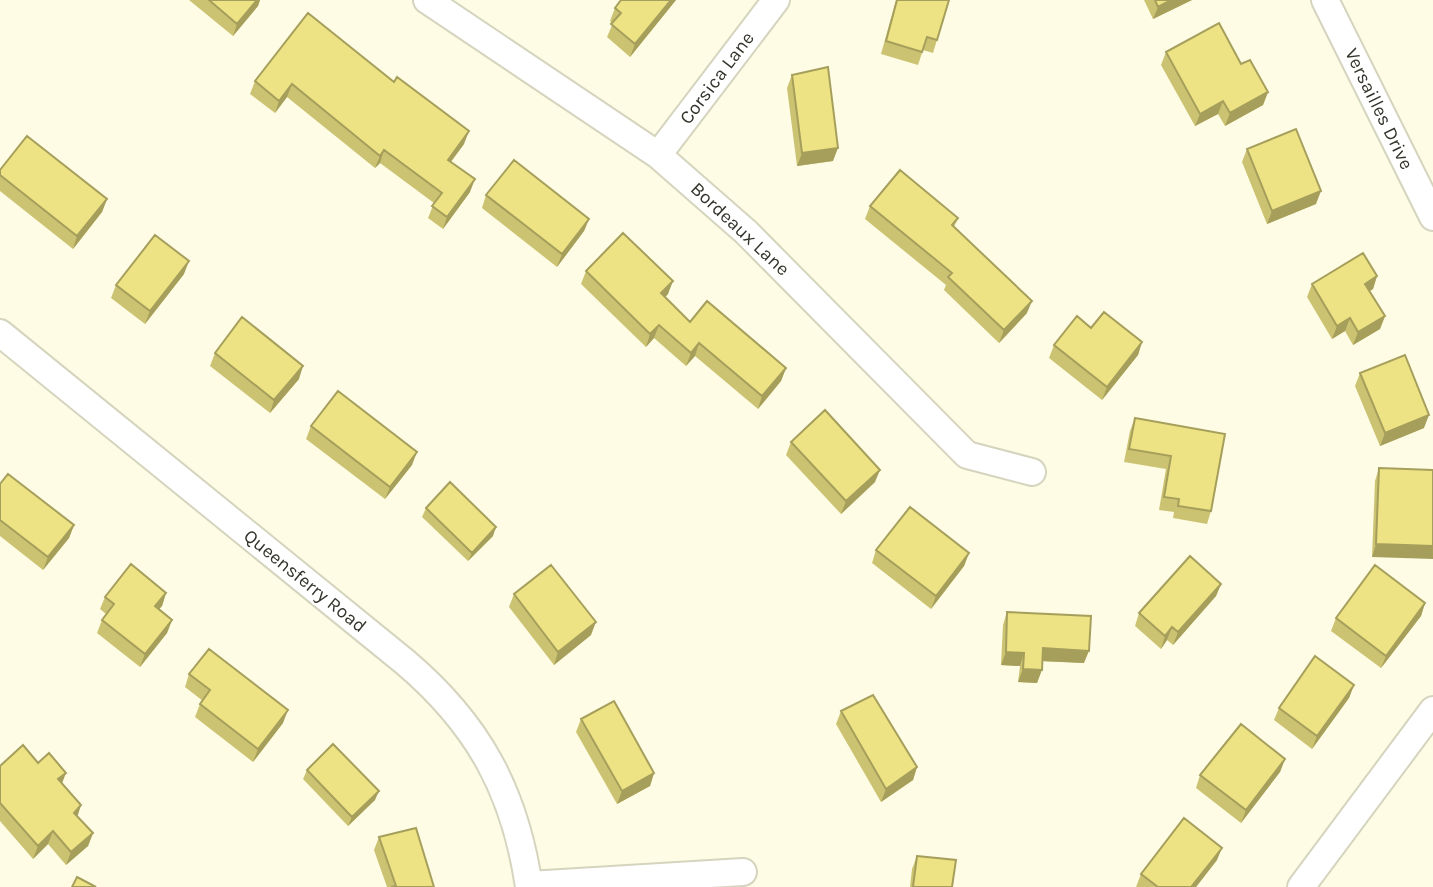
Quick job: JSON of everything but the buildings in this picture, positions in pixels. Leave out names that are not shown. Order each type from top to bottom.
[{"type":"street","name":"Bordeaux Lane","points":[[427,0],[658,155],[746,232],[967,455],[1032,472]]},
{"type":"street","name":"Corsica Lane","points":[[658,155],[776,0]]},
{"type":"street","name":"Versailles Drive","points":[[1325,0],[1433,217]]},
{"type":"street","name":"Queensferry Road","points":[[0,333],[405,662],[448,702],[475,737],[498,779],[511,809],[529,886]]},
{"type":"street","points":[[1301,887],[1433,710]]},
{"type":"street","points":[[529,886],[743,872]]}]
